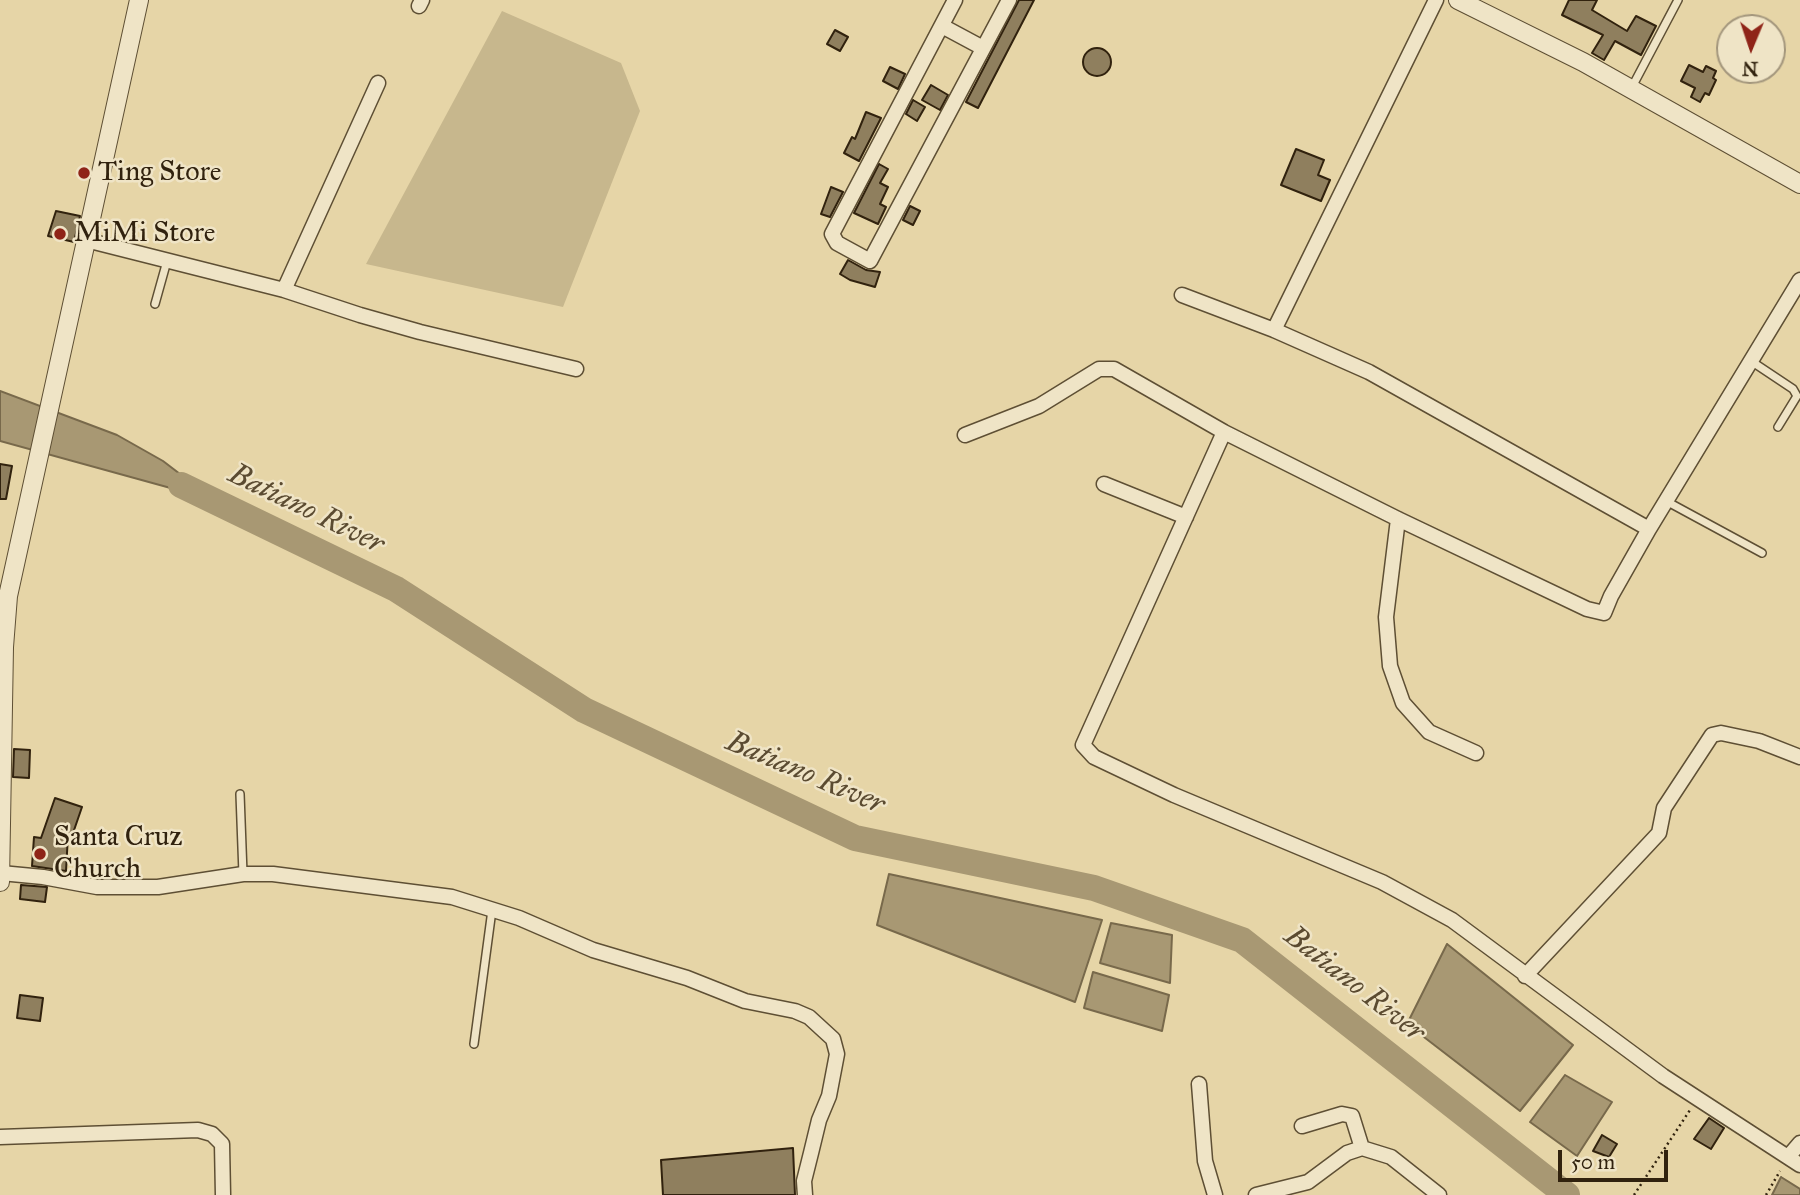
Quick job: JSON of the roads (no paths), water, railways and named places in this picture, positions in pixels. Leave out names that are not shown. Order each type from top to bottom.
[{"type":"street","points":[[139,0],[40,454],[5,587],[1,866],[97,887],[158,887],[243,874],[273,874],[452,897],[519,918],[593,950],[660,969],[746,1000],[795,1011],[809,1017],[833,1040],[837,1054],[829,1096],[819,1120],[804,1181],[805,1195]]},
{"type":"street","points":[[955,0],[832,234],[837,243],[870,261],[1009,0]]},
{"type":"street","points":[[1274,330],[1436,0]]},
{"type":"street","points":[[1458,0],[1583,62],[1800,184]]},
{"type":"street","points":[[942,26],[983,48]]},
{"type":"street","points":[[284,290],[378,83]]},
{"type":"street","points":[[86,240],[284,290],[420,332],[576,369]]},
{"type":"street","points":[[965,435],[1039,406],[1099,369],[1114,369],[1224,432],[1398,519],[1587,609],[1604,613],[1649,529],[1800,280]]},
{"type":"street","points":[[1182,295],[1274,330],[1369,372],[1649,529]]},
{"type":"street","points":[[1224,432],[1083,745],[1094,757],[1174,795],[1382,882],[1452,920],[1663,1076],[1794,1161],[1800,1143]]},
{"type":"street","points":[[1104,484],[1186,517]]},
{"type":"street","points":[[1398,519],[1385,617],[1390,666],[1403,703],[1429,732],[1475,753]]},
{"type":"street","points":[[1525,976],[1659,833],[1664,808],[1712,735],[1721,733],[1759,741],[1800,757]]},
{"type":"street","points":[[1199,1084],[1205,1161],[1215,1195]]},
{"type":"street","points":[[1302,1126],[1342,1114],[1352,1116],[1362,1147]]},
{"type":"street","points":[[0,1137],[198,1130],[212,1134],[222,1144],[223,1195]]},
{"type":"street","points":[[1256,1195],[1308,1182],[1347,1153],[1362,1147],[1391,1157],[1439,1195]]},
{"type":"lane","points":[[1631,90],[1678,0]]},
{"type":"lane","points":[[155,304],[168,260]]},
{"type":"lane","points":[[1751,361],[1793,389],[1797,396],[1778,427]]},
{"type":"lane","points":[[1666,501],[1762,553]]},
{"type":"lane","points":[[240,794],[243,874]]},
{"type":"lane","points":[[474,1044],[492,909]]},
{"type":"waterway","name":"Batiano River","points":[[181,485],[396,589],[584,710],[855,838],[1094,888],[1242,940],[1567,1195]]},
{"type":"place","name":"Ting Store","points":[[84,173]]},
{"type":"place","name":"MiMi Store","points":[[60,234]]},
{"type":"place","name":"Santa Cruz Church","points":[[40,854]]}]
